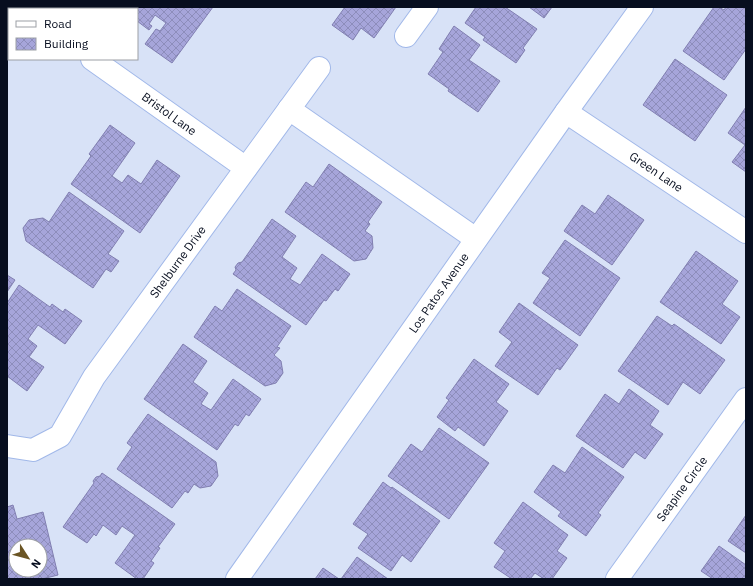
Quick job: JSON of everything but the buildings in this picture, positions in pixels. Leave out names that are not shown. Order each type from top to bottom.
[{"type":"street","points":[[406,36],[427,7]]},
{"type":"street","name":"Los Patos Avenue","points":[[237,579],[476,239],[642,7]]},
{"type":"street","name":"Bristol Lane","points":[[93,60],[246,168]]},
{"type":"street","name":"Shelburne Drive","points":[[7,446],[33,450],[60,436],[94,377],[319,68]]},
{"type":"street","points":[[289,109],[476,239]]},
{"type":"street","name":"Green Lane","points":[[566,112],[746,232]]},
{"type":"street","name":"Seapine Circle","points":[[617,579],[746,399]]}]
